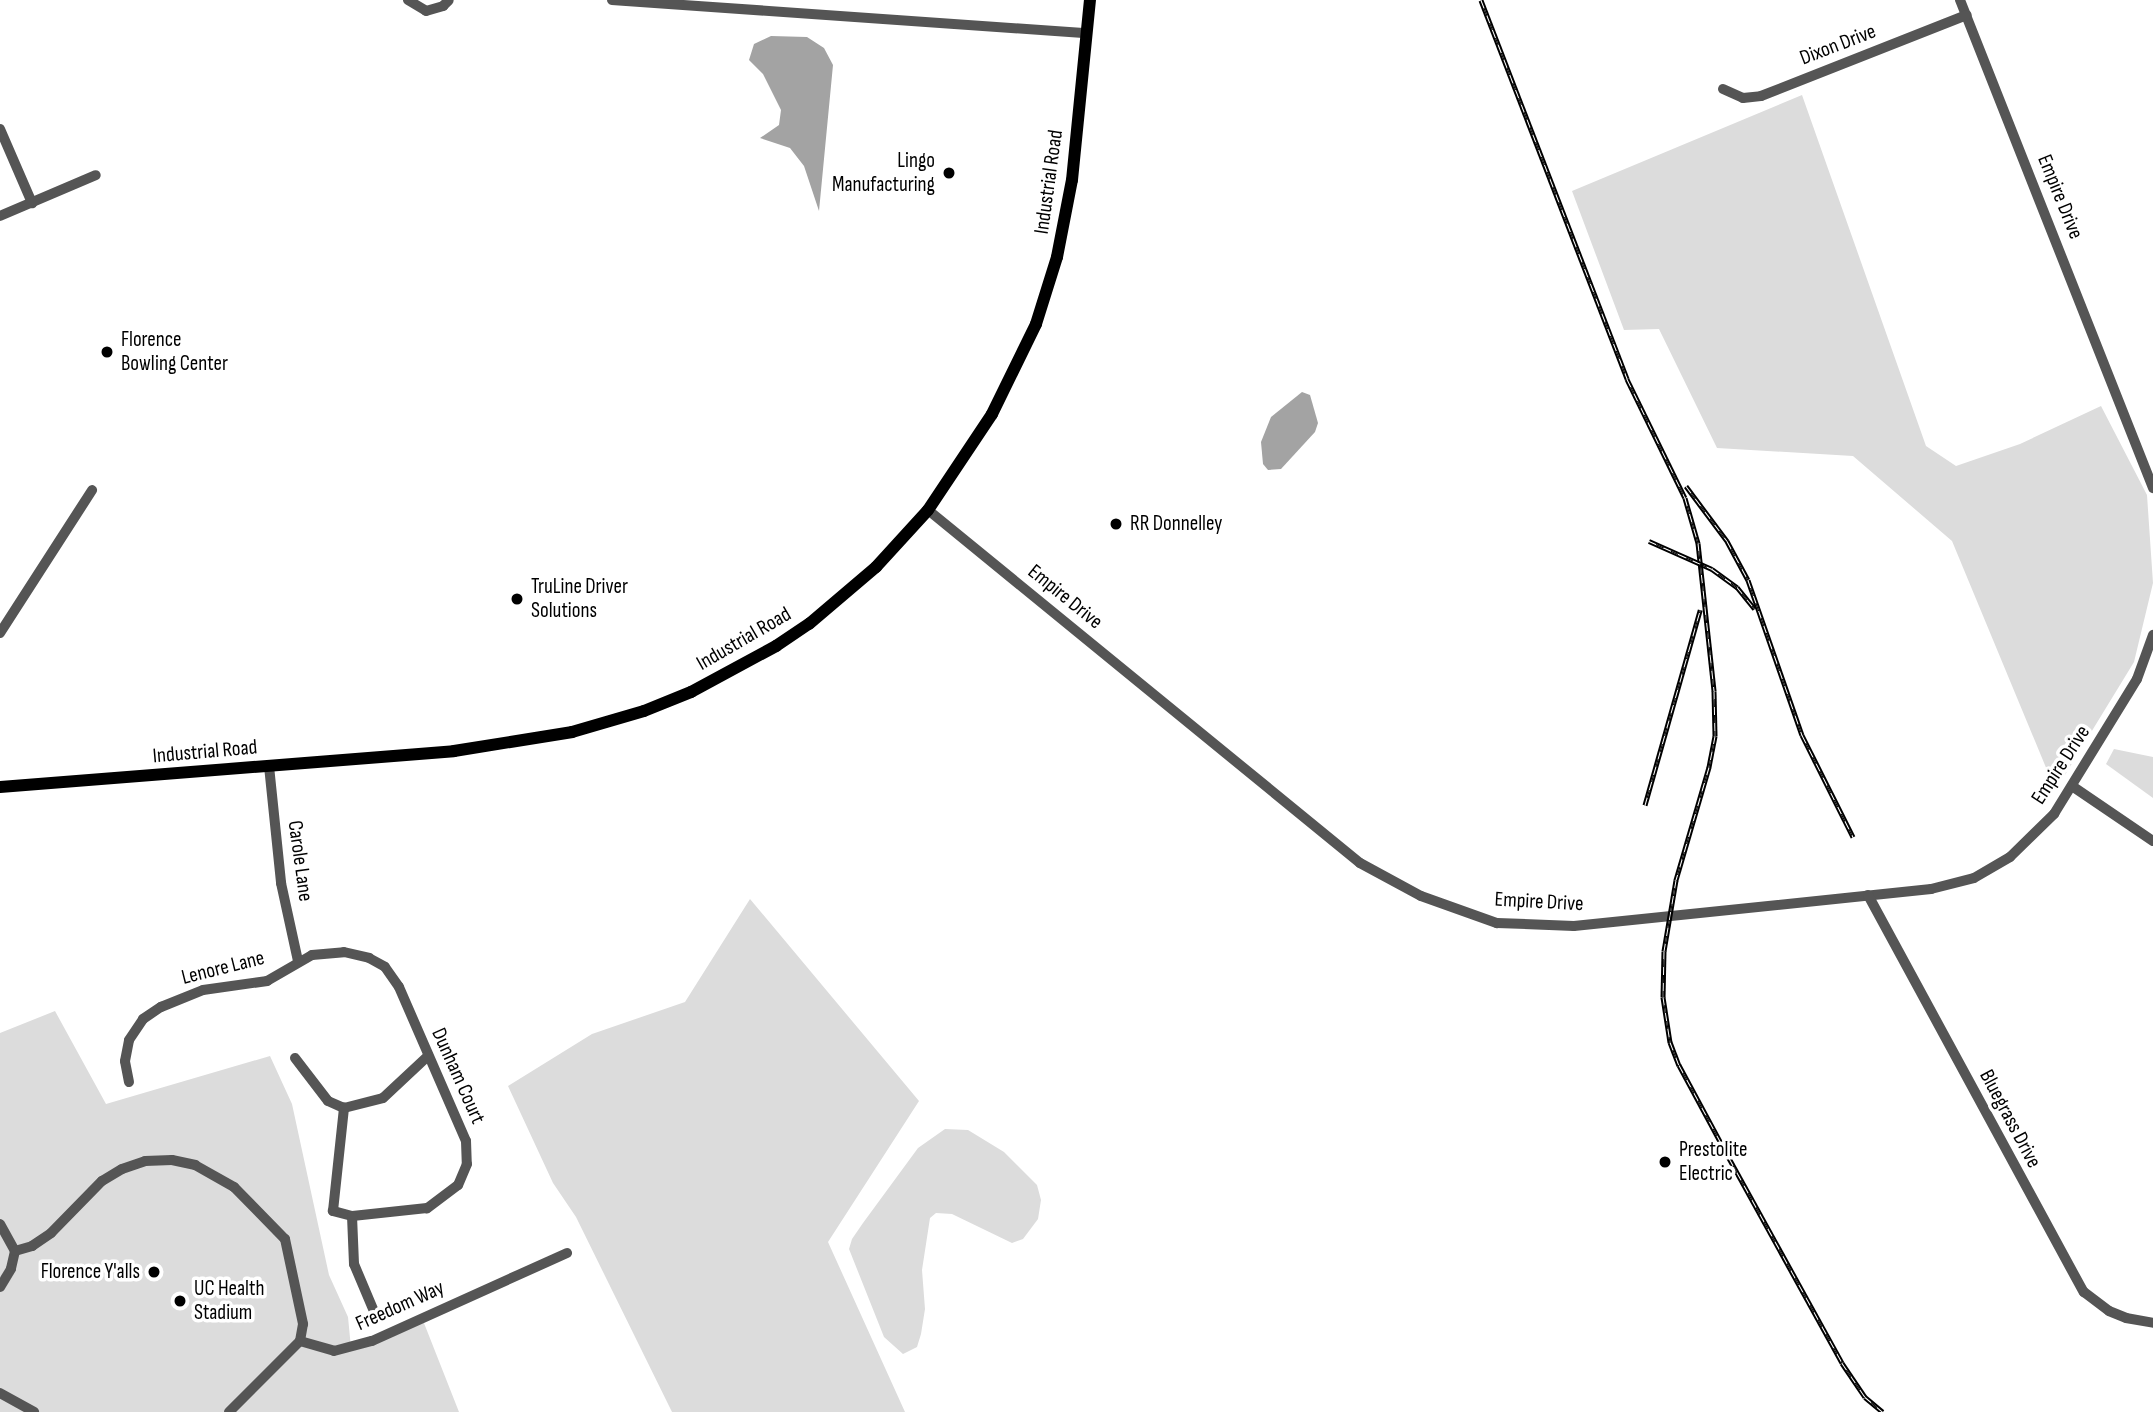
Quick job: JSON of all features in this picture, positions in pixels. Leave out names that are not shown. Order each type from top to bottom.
[{"type":"main road","name":"Industrial Road","points":[[0,787],[491,747],[572,732],[644,711],[743,665],[809,624],[876,567],[928,510],[992,414],[1036,324],[1048,290],[1072,180],[1090,0]]},
{"type":"street","points":[[408,0],[426,11],[434,10],[449,0]]},
{"type":"street","points":[[612,0],[1087,33]]},
{"type":"street","name":"Empire Drive","points":[[1961,0],[2153,488]]},
{"type":"street","name":"Dixon Drive","points":[[1723,89],[1743,99],[1761,96],[1966,15]]},
{"type":"street","points":[[0,129],[32,203]]},
{"type":"street","points":[[0,216],[96,175]]},
{"type":"street","points":[[0,633],[92,490]]},
{"type":"street","name":"Empire Drive","points":[[928,510],[1342,849],[1384,878],[1421,896],[1497,923],[1574,926],[1868,895],[1955,884],[1990,870],[2041,829],[2072,786],[2137,679],[2153,635]]},
{"type":"street","name":"Carole Lane","points":[[269,766],[281,883],[298,961]]},
{"type":"street","points":[[2072,786],[2153,841]]},
{"type":"street","name":"Bluegrass Drive","points":[[1868,895],[2084,1292],[2109,1311],[2126,1318],[2153,1323]]},
{"type":"street","name":"Dunham Court","points":[[298,961],[312,955],[344,952],[369,958],[384,967],[399,987],[466,1141],[467,1164],[463,1175],[449,1194],[427,1208],[352,1216]]},
{"type":"street","name":"Lenore Lane","points":[[129,1082],[125,1061],[127,1049],[135,1029],[143,1019],[194,993],[267,981],[298,961]]},
{"type":"street","points":[[295,1058],[328,1101],[344,1108],[383,1098],[428,1056]]},
{"type":"street","points":[[344,1108],[332,1208],[338,1214],[352,1216],[354,1264],[373,1309]]},
{"type":"street","points":[[15,1251],[32,1246],[51,1233],[102,1181],[122,1169],[145,1161],[172,1160],[195,1165],[216,1174],[234,1187],[285,1239],[303,1324],[300,1341],[229,1412]]},
{"type":"street","points":[[0,1224],[15,1251],[11,1269],[0,1287]]},
{"type":"street","name":"Freedom Way","points":[[300,1341],[334,1351],[372,1341],[566,1253]]},
{"type":"street","points":[[0,1393],[34,1412]]},
{"type":"shaded area","points":[[771,36],[807,37],[824,48],[833,65],[819,211],[804,166],[790,148],[760,138],[779,125],[781,110],[763,74],[749,60],[754,44]]},
{"type":"shaded area","points":[[1802,95],[1926,446],[1956,466],[2020,444],[2101,406],[2147,495],[2153,583],[2134,662],[2065,775],[2047,770],[1952,541],[1853,456],[1717,448],[1659,329],[1624,330],[1572,191]]},
{"type":"shaded area","points":[[1302,392],[1310,395],[1318,423],[1315,432],[1281,469],[1268,470],[1263,464],[1261,442],[1271,417]]},
{"type":"shaded area","points":[[2114,749],[2153,757],[2153,798],[2106,764]]},
{"type":"shaded area","points":[[750,899],[919,1101],[828,1242],[905,1412],[672,1412],[576,1217],[553,1183],[508,1086],[592,1034],[685,1002]]},
{"type":"shaded area","name":"UC Health Stadium","points":[[55,1011],[106,1104],[270,1056],[292,1104],[329,1275],[348,1317],[351,1348],[422,1318],[459,1412],[0,1412],[0,1033]]},
{"type":"shaded area","points":[[945,1129],[968,1130],[1004,1152],[1037,1185],[1041,1200],[1038,1219],[1023,1239],[1012,1243],[952,1214],[936,1213],[930,1218],[922,1270],[925,1309],[921,1334],[917,1347],[903,1354],[884,1337],[849,1249],[852,1239],[918,1148]]},
{"type":"railway","points":[[1481,0],[1627,379],[1685,498],[1698,543],[1714,691],[1715,736],[1709,767],[1676,880],[1664,951],[1663,997],[1670,1042],[1679,1065],[1842,1363],[1865,1397],[1883,1412]]},
{"type":"railway","points":[[1686,486],[1727,541],[1748,580],[1802,735],[1853,837]]},
{"type":"railway","points":[[1649,541],[1712,569],[1737,587],[1755,609]]},
{"type":"railway","points":[[1645,805],[1700,610]]},
{"type":"place","name":"Lingo Manufacturing","points":[[949,173]]},
{"type":"place","name":"Florence Bowling Center","points":[[107,352]]},
{"type":"place","name":"RR Donnelley","points":[[1116,524]]},
{"type":"place","name":"TruLine Driver Solutions","points":[[517,599]]},
{"type":"place","name":"Prestolite Electric","points":[[1665,1162]]},
{"type":"place","name":"Florence Y'alls","points":[[154,1272]]},
{"type":"place","name":"UC Health Stadium","points":[[180,1301]]}]
